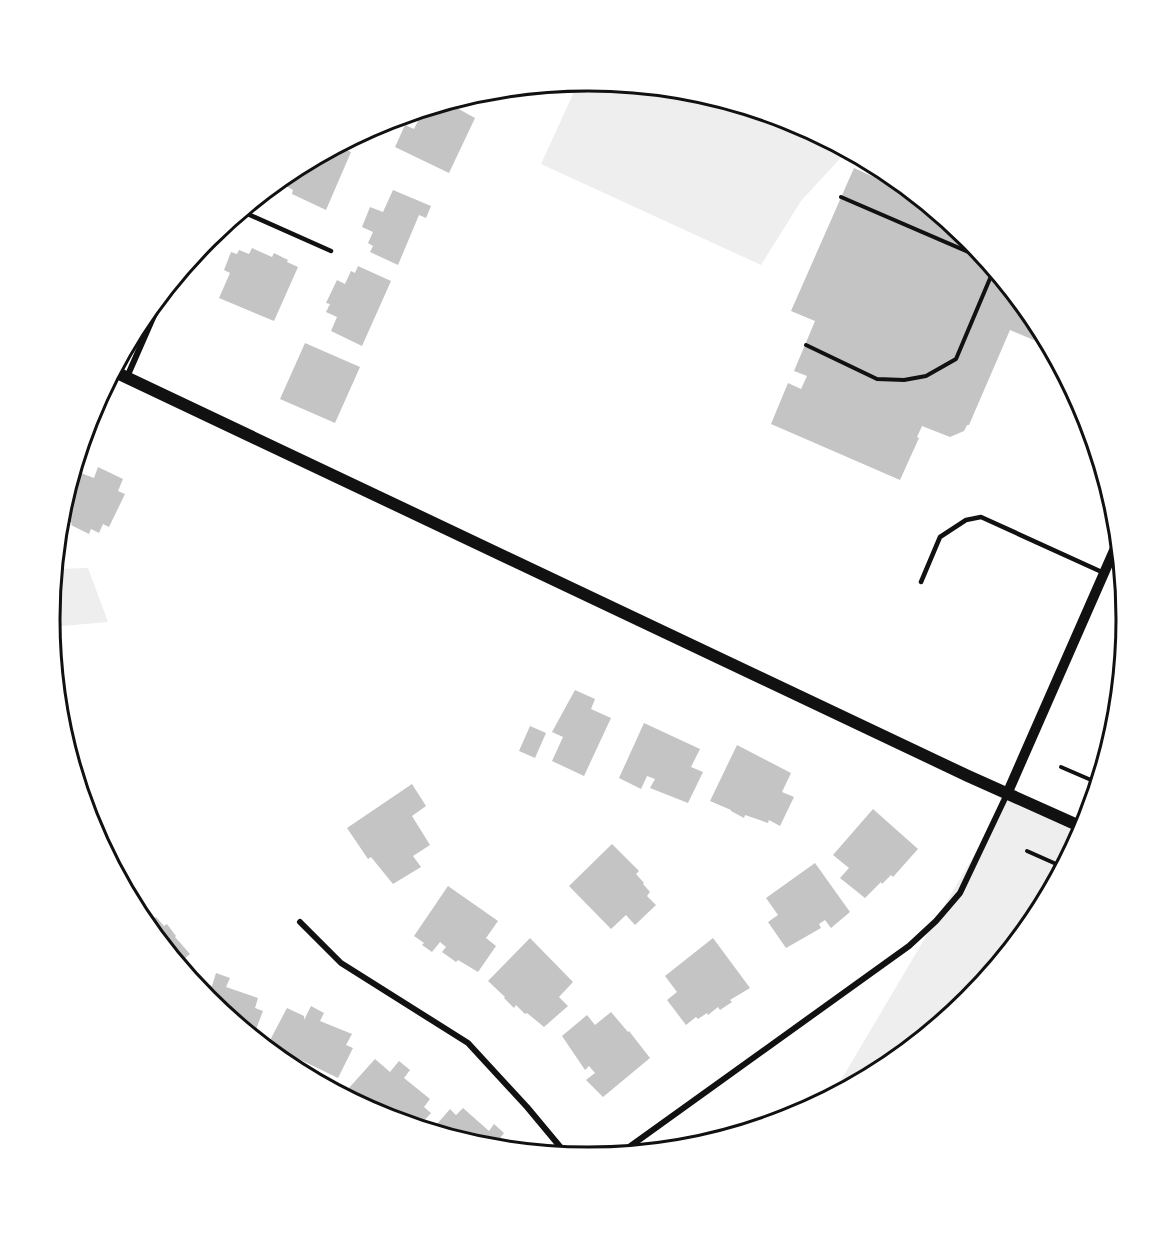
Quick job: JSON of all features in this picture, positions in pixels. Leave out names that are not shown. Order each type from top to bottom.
[{"type":"main road","points":[[120,374],[1007,794],[1075,824]]},
{"type":"street","points":[[126,377],[149,326]]},
{"type":"street","points":[[632,1145],[909,946],[936,921],[960,893],[1007,794],[1112,555]]},
{"type":"street","points":[[300,922],[341,963],[468,1042],[560,1146]]},
{"type":"lane","points":[[249,215],[331,251]]},
{"type":"lane","points":[[921,582],[940,537],[966,520],[981,517],[1104,573]]},
{"type":"path","points":[[841,197],[966,251]]},
{"type":"path","points":[[806,345],[877,379],[904,380],[926,376],[956,359],[990,278]]},
{"type":"path","points":[[1061,767],[1091,780]]},
{"type":"path","points":[[1027,851],[1056,864]]},
{"type":"shaded area","points":[[574,91],[588,91],[657,96],[725,109],[790,131],[842,156],[801,201],[761,265],[541,164]]},
{"type":"shaded area","points":[[88,568],[108,622],[60,626],[63,569]]},
{"type":"shaded area","points":[[1009,796],[1074,825],[1062,853],[1027,912],[985,967],[936,1016],[909,1038],[839,1083]]},
{"type":"building","points":[[456,108],[475,118],[449,173],[395,147],[405,125],[414,129],[418,121],[415,120]]},
{"type":"building","points":[[346,150],[351,152],[326,210],[292,194],[293,190],[286,186]]},
{"type":"building","points":[[854,168],[882,181],[936,222],[985,271],[1036,341],[1010,330],[969,425],[964,431],[950,437],[922,426],[900,480],[771,424],[788,383],[801,389],[807,376],[794,371],[815,321],[791,311]]},
{"type":"building","points":[[393,190],[431,206],[426,218],[419,215],[398,265],[370,252],[373,246],[368,243],[373,232],[362,227],[370,207],[383,212]]},
{"type":"building","points":[[252,248],[272,257],[274,253],[298,267],[274,321],[219,298],[230,273],[224,270],[231,252],[237,254],[239,250],[249,254]]},
{"type":"building","points":[[358,266],[391,281],[362,346],[331,331],[337,317],[326,312],[330,304],[326,303],[337,280],[345,284],[351,271],[355,273]]},
{"type":"building","points":[[305,343],[360,367],[335,423],[280,399]]},
{"type":"building","points":[[98,467],[123,479],[118,491],[125,494],[109,527],[103,524],[99,533],[91,529],[89,534],[71,525],[72,523],[69,522],[81,473],[94,478]]},
{"type":"building","points":[[575,690],[595,699],[591,709],[611,718],[584,776],[552,761],[563,737],[552,732]]},
{"type":"building","points":[[644,723],[700,749],[691,767],[703,772],[688,803],[650,788],[655,779],[647,776],[641,789],[619,778]]},
{"type":"building","points":[[530,726],[546,733],[535,758],[519,751]]},
{"type":"building","points":[[737,745],[791,773],[782,792],[794,797],[780,826],[769,820],[768,823],[745,815],[744,818],[710,801]]},
{"type":"building","points":[[412,784],[426,806],[412,816],[430,845],[413,856],[421,867],[393,884],[371,857],[368,859],[347,828]]},
{"type":"building","points":[[873,809],[918,849],[893,877],[891,875],[882,884],[881,882],[865,898],[840,878],[849,868],[833,855]]},
{"type":"building","points":[[612,844],[639,871],[636,874],[650,892],[647,896],[656,905],[635,925],[626,915],[611,929],[569,886]]},
{"type":"building","points":[[815,863],[850,912],[831,928],[825,920],[819,924],[821,928],[786,948],[768,922],[778,915],[766,898]]},
{"type":"building","points":[[448,886],[498,921],[486,938],[496,946],[478,972],[458,960],[456,962],[442,952],[446,947],[440,942],[432,952],[414,936]]},
{"type":"building","points":[[150,914],[164,926],[167,924],[190,954],[184,959]]},
{"type":"building","points":[[530,938],[573,982],[559,997],[568,1006],[544,1027],[516,1005],[514,1008],[488,981]]},
{"type":"building","points":[[713,938],[750,988],[730,1000],[732,1002],[720,1010],[718,1007],[708,1015],[707,1013],[698,1019],[696,1017],[686,1025],[667,1000],[677,992],[665,976]]},
{"type":"building","points":[[216,973],[230,978],[226,987],[258,998],[255,1008],[263,1011],[256,1029],[208,984],[212,986]]},
{"type":"building","points":[[311,1006],[324,1013],[320,1021],[352,1034],[346,1045],[353,1048],[338,1078],[291,1055],[270,1040],[287,1008],[304,1016],[304,1020]]},
{"type":"building","points":[[611,1012],[650,1058],[603,1097],[586,1080],[595,1073],[589,1066],[585,1070],[562,1036],[587,1015],[595,1025]]},
{"type":"building","points":[[375,1059],[390,1072],[399,1061],[410,1070],[404,1078],[430,1099],[424,1107],[431,1113],[424,1121],[386,1107],[348,1089]]},
{"type":"building","points":[[463,1108],[489,1131],[494,1124],[504,1133],[499,1139],[437,1125],[450,1109],[456,1115]]}]
